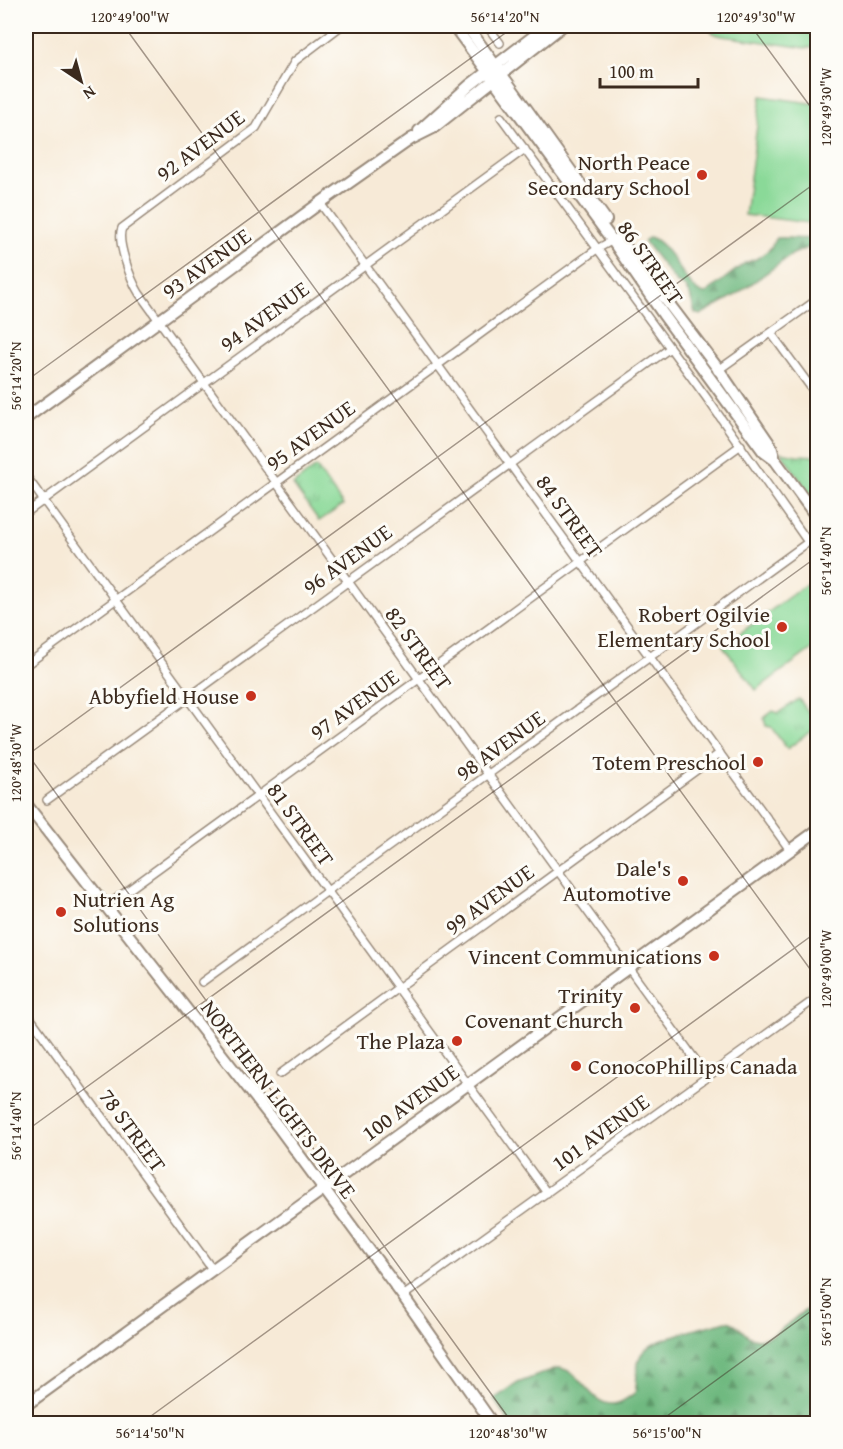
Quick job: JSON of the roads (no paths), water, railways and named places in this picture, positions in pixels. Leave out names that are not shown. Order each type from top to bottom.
[{"type":"main road","name":"86 STREET","points":[[454,26],[495,73]]},
{"type":"main road","name":"86 STREET","points":[[466,26],[495,73],[615,239],[708,378],[764,452],[775,460],[818,519]]},
{"type":"main road","name":"93 AVENUE","points":[[495,73],[547,26]]},
{"type":"main road","name":"93 AVENUE","points":[[26,418],[411,139],[452,101],[562,26]]},
{"type":"main road","name":"86 STREET","points":[[615,239],[719,370],[771,446],[775,460]]},
{"type":"main road","name":"NORTHERN LIGHTS DRIVE","points":[[26,804],[280,1129],[403,1296],[493,1424]]},
{"type":"main road","name":"100 AVENUE","points":[[26,1405],[818,830]]},
{"type":"street","name":"92 AVENUE","points":[[120,233],[130,220],[256,128],[295,61],[341,26]]},
{"type":"street","points":[[487,26],[500,42]]},
{"type":"street","name":"86 STREET","points":[[501,117],[741,445],[808,542]]},
{"type":"street","name":"94 AVENUE","points":[[26,513],[525,149]]},
{"type":"street","name":"84 STREET","points":[[320,203],[790,850]]},
{"type":"street","name":"82 STREET","points":[[120,233],[119,239],[135,287],[707,1076]]},
{"type":"street","name":"95 AVENUE","points":[[26,665],[597,249],[615,239]]},
{"type":"street","points":[[708,378],[818,299]]},
{"type":"street","points":[[771,333],[818,397]]},
{"type":"street","name":"96 AVENUE","points":[[47,801],[670,348]]},
{"type":"street","name":"97 AVENUE","points":[[105,907],[741,445]]},
{"type":"street","name":"81 STREET","points":[[26,476],[547,1193]]},
{"type":"street","name":"98 AVENUE","points":[[202,982],[818,535]]},
{"type":"street","name":"99 AVENUE","points":[[280,1074],[720,753]]},
{"type":"street","name":"101 AVENUE","points":[[403,1296],[818,997]]},
{"type":"street","name":"78 STREET","points":[[26,1012],[212,1269]]},
{"type":"street","points":[[26,1419],[29,1424]]},
{"type":"place","name":"North Peace Secondary School","points":[[702,175]]},
{"type":"place","name":"Robert Ogilvie Elementary School","points":[[782,627]]},
{"type":"place","name":"Abbyfield House","points":[[251,696]]},
{"type":"place","name":"Totem Preschool","points":[[758,762]]},
{"type":"place","name":"Dale's Automotive","points":[[683,881]]},
{"type":"place","name":"Nutrien Ag Solutions","points":[[61,912]]},
{"type":"place","name":"Vincent Communications","points":[[714,956]]},
{"type":"place","name":"Trinity Covenant Church","points":[[635,1008]]},
{"type":"place","name":"The Plaza","points":[[457,1041]]},
{"type":"place","name":"ConocoPhillips Canada","points":[[576,1066]]}]
